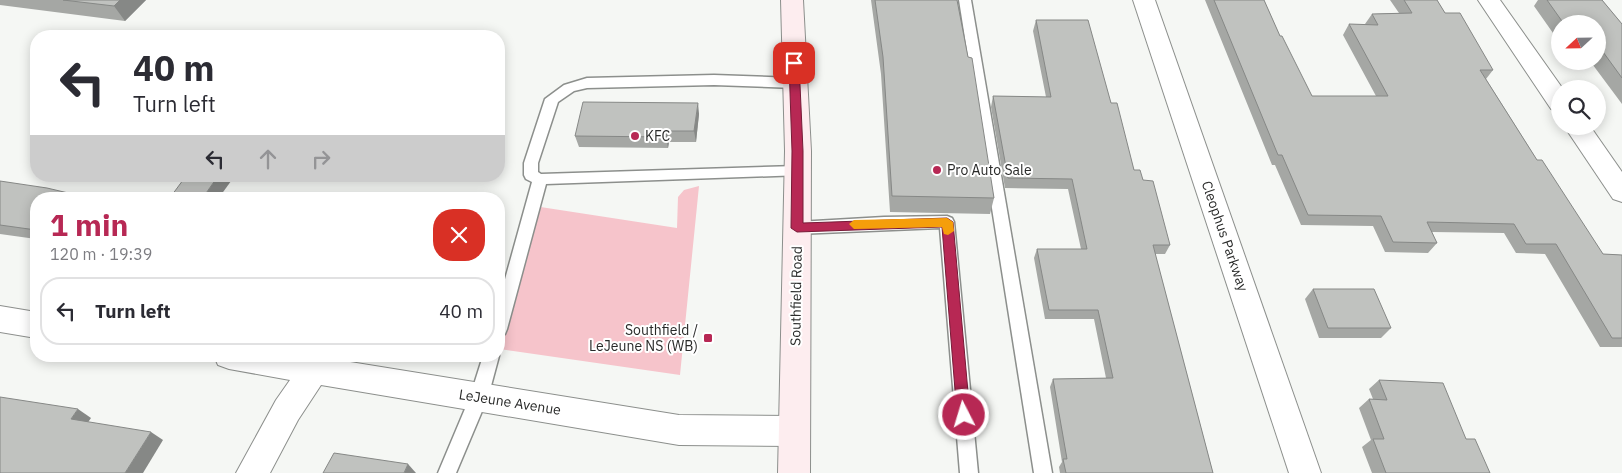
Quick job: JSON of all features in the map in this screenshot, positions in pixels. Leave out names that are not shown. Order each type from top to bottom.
[{"type":"main road","name":"Southfield Road","points":[[792,0],[797,171],[794,473]]},
{"type":"street","name":"Cleophus Parkway","points":[[1144,0],[1305,473]]},
{"type":"street","points":[[1489,0],[1551,89]]},
{"type":"street","points":[[1582,135],[1622,192]]},
{"type":"street","points":[[0,319],[30,324]]},
{"type":"street","name":"LeJeune Avenue","points":[[265,362],[679,430],[793,431]]},
{"type":"street","points":[[252,473],[287,410],[314,370]]},
{"type":"lane","points":[[965,0],[1043,473]]},
{"type":"lane","points":[[795,83],[714,80],[587,83],[569,88],[552,100],[531,162],[531,175],[540,179],[797,171]]},
{"type":"lane","points":[[505,307],[540,179]]},
{"type":"lane","points":[[797,228],[884,223],[947,222],[969,473]]},
{"type":"lane","points":[[447,473],[479,397],[489,362]]},
{"type":"shaded area","points":[[699,186],[680,375],[505,350],[505,324],[534,206],[677,228],[678,197],[684,190]]},
{"type":"building","points":[[63,0],[120,0],[114,6]]},
{"type":"building","points":[[875,0],[957,0],[968,57],[972,58],[994,198],[892,196],[883,57]]},
{"type":"building","points":[[1214,0],[1264,0],[1280,36],[1282,36],[1312,96],[1388,96],[1349,24],[1378,25],[1372,14],[1412,13],[1404,0],[1437,0],[1445,13],[1460,13],[1493,70],[1480,70],[1537,160],[1542,160],[1603,254],[1622,255],[1622,338],[1612,338],[1556,244],[1526,244],[1514,224],[1427,222],[1437,243],[1393,242],[1381,216],[1308,215],[1282,155],[1278,155]]},
{"type":"building","points":[[1547,0],[1602,0],[1622,24],[1622,78],[1606,56],[1606,15],[1558,15]]},
{"type":"building","points":[[1036,20],[1088,20],[1111,103],[1117,103],[1134,170],[1140,170],[1143,180],[1153,181],[1170,245],[1153,245],[1213,473],[1066,473],[1063,459],[1067,459],[1053,379],[1113,378],[1098,310],[1049,310],[1037,249],[1087,249],[1072,179],[1008,178],[993,96],[1051,97]]},
{"type":"building","name":"KFC","points":[[583,102],[698,103],[694,131],[667,131],[666,137],[575,136]]},
{"type":"building","points":[[0,181],[64,192],[30,192],[30,229],[0,225]]},
{"type":"building","points":[[182,182],[214,182],[207,192],[174,192]]},
{"type":"building","points":[[1313,289],[1374,289],[1391,328],[1328,328]]},
{"type":"building","points":[[1379,380],[1443,383],[1466,439],[1475,439],[1490,473],[1386,473],[1373,439],[1384,439],[1369,399],[1387,400]]},
{"type":"building","points":[[0,397],[78,409],[71,419],[151,432],[125,473],[0,473]]},
{"type":"building","points":[[334,453],[408,464],[404,473],[323,473]]},
{"type":"slow traffic","points":[[854,224],[947,222],[948,231]]},
{"type":"place","name":"KFC","points":[[635,136]]},
{"type":"place","name":"Pro Auto Sale","points":[[937,170]]},
{"type":"place","name":"Southfield / LeJeune NS (WB)","points":[[708,338]]},
{"type":"route","points":[[794,63],[798,151],[797,228],[884,223],[947,222],[964,415]]}]
